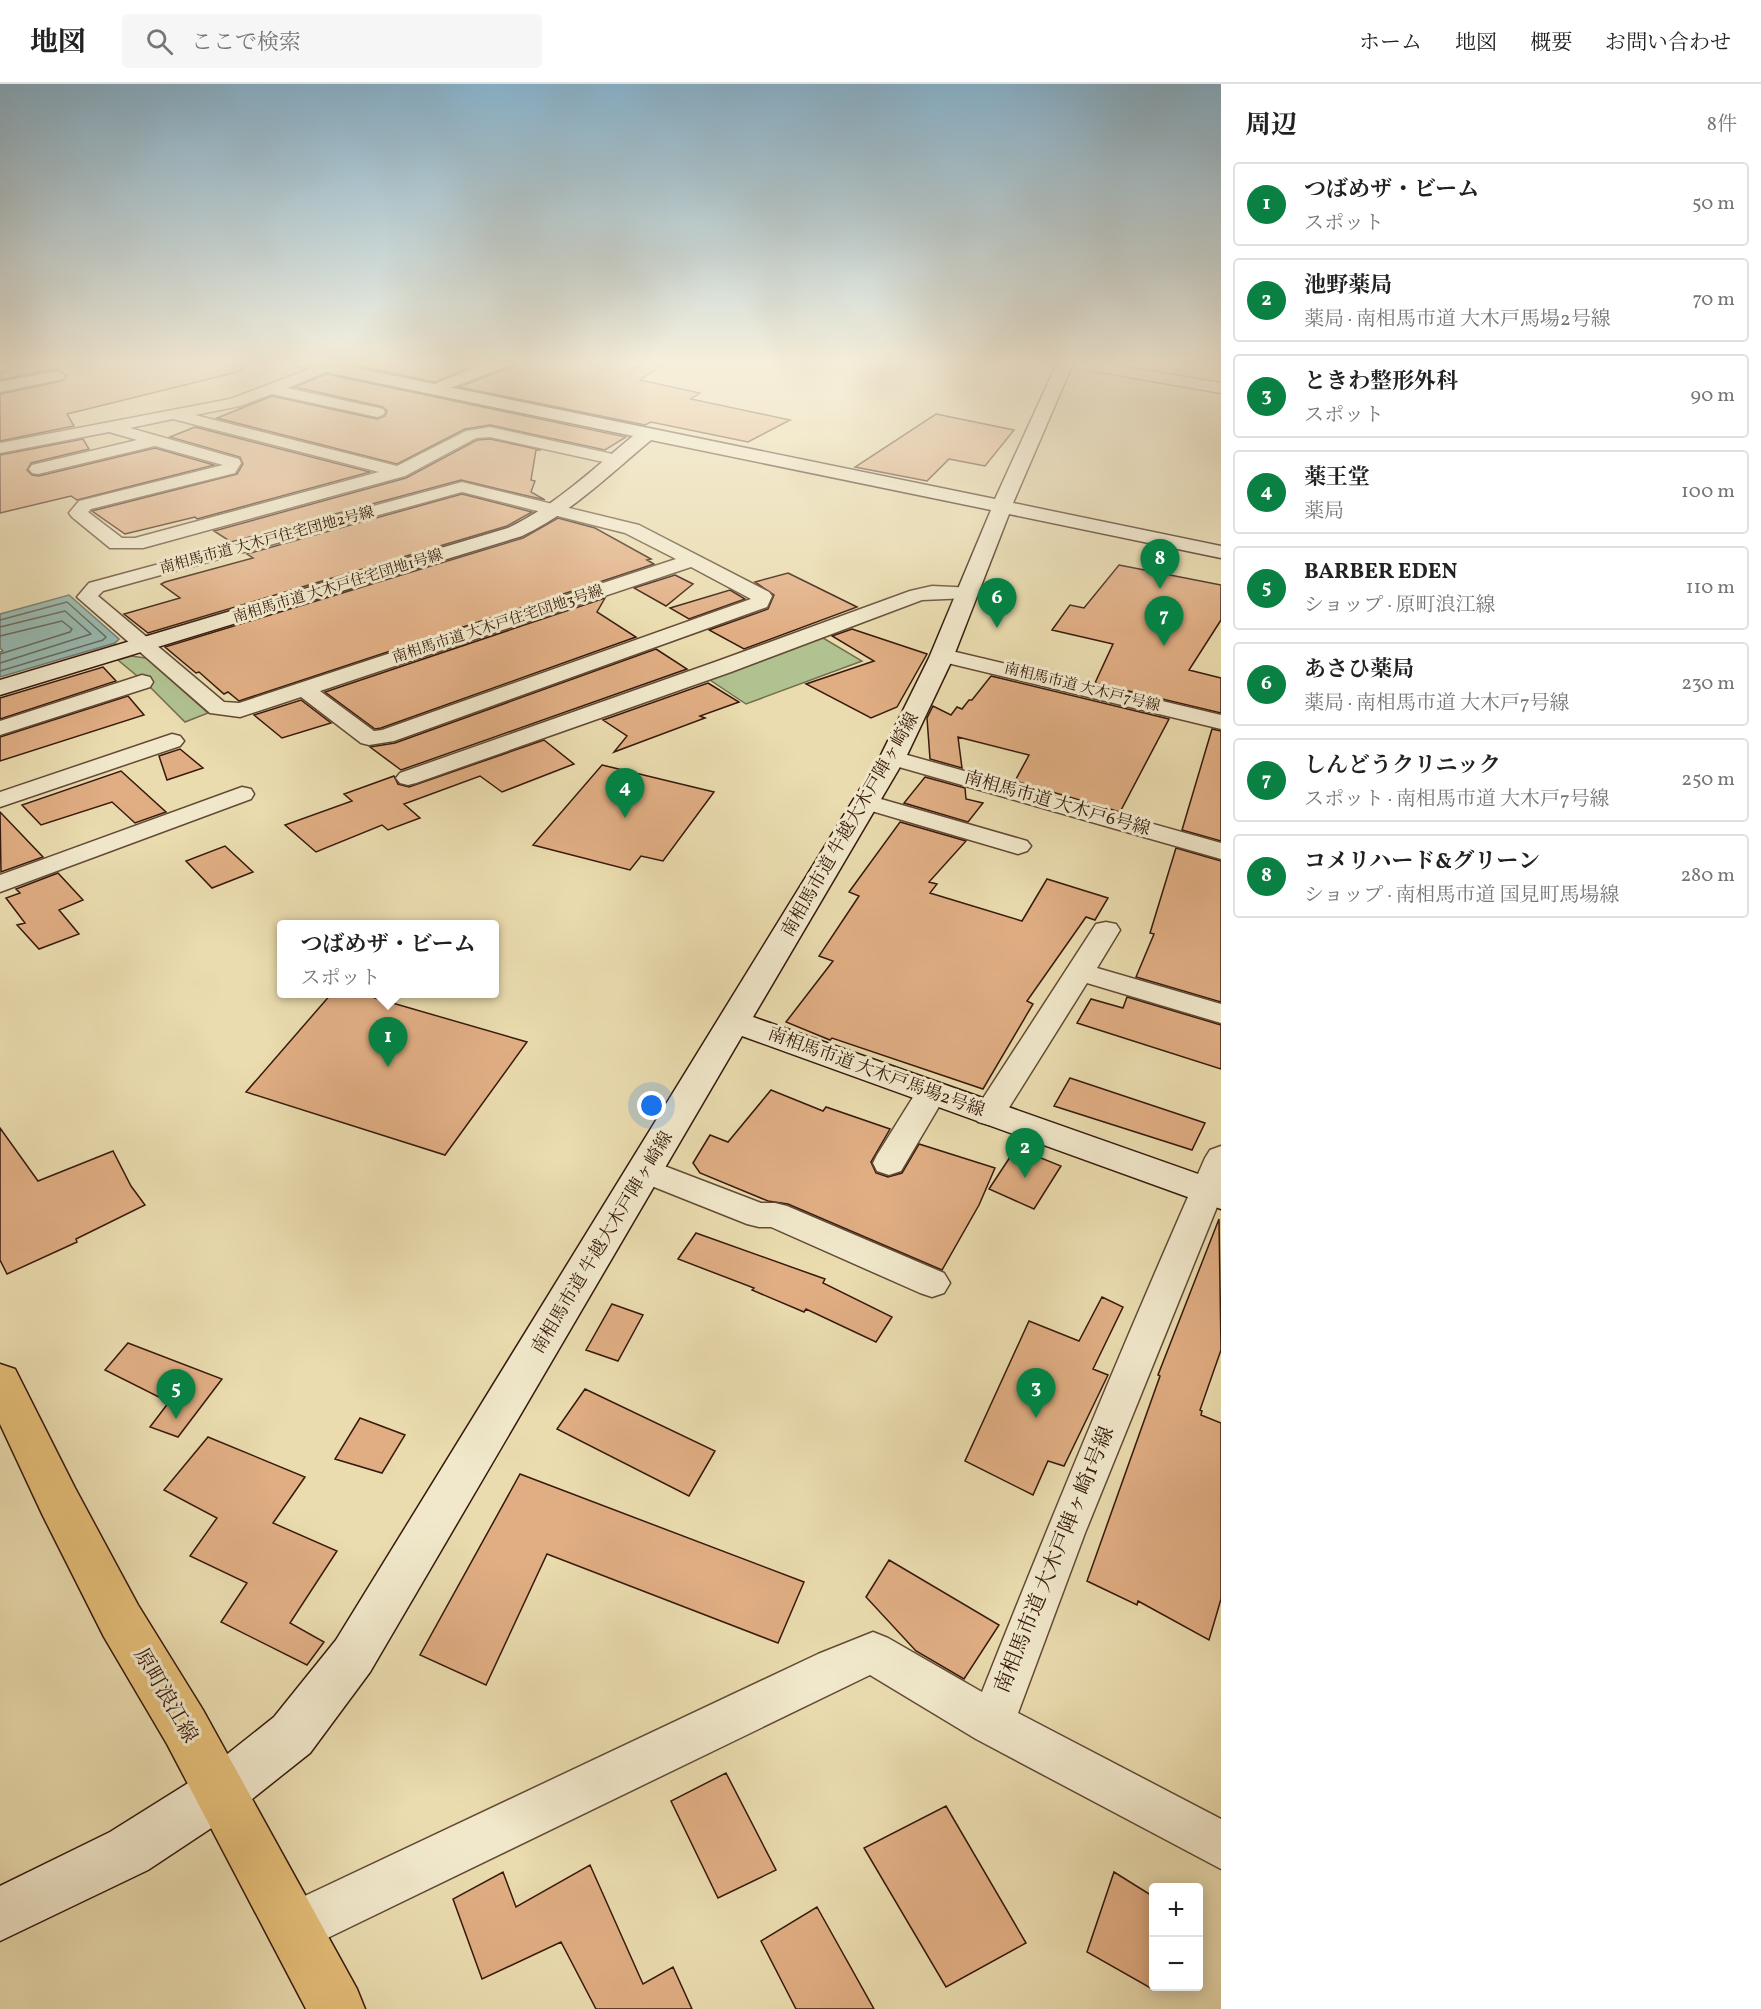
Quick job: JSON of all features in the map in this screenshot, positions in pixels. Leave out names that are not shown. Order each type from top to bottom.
[{"type":"main road","name":"原町浪江線","points":[[0,1381],[121,1621],[185,1727],[336,2009]]},
{"type":"street","points":[[38,469],[113,451]]},
{"type":"street","points":[[189,451],[233,463],[229,469],[85,505],[78,513],[117,544],[136,544],[399,472],[440,451]]},
{"type":"street","points":[[316,451],[462,487]]},
{"type":"street","points":[[575,451],[617,460]]},
{"type":"street","name":"南相馬市道 大木戸住宅団地1号線","points":[[0,688],[492,540],[531,526],[556,510],[628,451]]},
{"type":"street","points":[[733,451],[1221,552]]},
{"type":"street","name":"南相馬市道 牛越大木戸陣ヶ崎線","points":[[0,1914],[129,1851],[219,1793],[292,1735],[353,1656],[893,758],[922,703],[943,655],[1025,451]]},
{"type":"street","name":"南相馬市道 大木戸住宅団地2号線","points":[[462,487],[632,529],[762,596],[760,603],[386,736],[369,738],[304,689],[240,710],[218,708],[87,597],[96,587],[462,487]]},
{"type":"street","name":"南相馬市道 大木戸住宅団地3号線","points":[[304,689],[693,560]]},
{"type":"street","points":[[408,778],[712,671],[917,595],[932,592],[968,592]]},
{"type":"street","name":"南相馬市道 大木戸7号線","points":[[943,655],[1221,722]]},
{"type":"street","points":[[0,728],[142,682]]},
{"type":"street","points":[[0,800],[172,741]]},
{"type":"street","name":"南相馬市道 大木戸6号線","points":[[893,758],[1221,851]]},
{"type":"street","points":[[0,884],[242,794]]},
{"type":"street","points":[[867,802],[1018,846]]},
{"type":"street","points":[[989,1114],[1106,930]]},
{"type":"street","points":[[1080,972],[1221,1014]]},
{"type":"street","name":"南相馬市道 大木戸馬場2号線","points":[[735,1022],[989,1114],[1217,1182]]},
{"type":"street","points":[[889,1163],[931,1093]]},
{"type":"street","points":[[646,1171],[759,1215],[775,1215],[932,1283]]},
{"type":"street","name":"南相馬市道 大木戸陣ヶ崎1号線","points":[[992,1724],[1069,1523],[1158,1304],[1217,1182]]},
{"type":"street","points":[[293,1928],[834,1669],[873,1653],[992,1724],[1221,1845]]},
{"type":"green space","points":[[818,635],[862,661],[746,704],[704,676]]},
{"type":"green space","points":[[131,656],[146,658],[208,713],[185,722],[148,685],[118,660]]},
{"type":"water","points":[[69,595],[119,639],[115,643],[0,677],[0,652],[3,651],[0,648],[0,614]]},
{"type":"building","points":[[22,451],[81,451],[31,463],[27,470],[32,475],[39,476],[143,451],[165,451],[214,465],[77,500],[71,496],[0,513],[0,455]]},
{"type":"building","points":[[218,451],[288,451],[370,472],[197,519],[195,517],[125,534],[92,511],[237,474],[243,464],[240,457]]},
{"type":"building","points":[[345,451],[423,451],[397,464]]},
{"type":"building","points":[[457,451],[536,451],[531,480],[535,481],[531,492],[545,500],[461,480],[231,542],[214,531],[406,478]]},
{"type":"building","points":[[880,451],[997,451],[985,466],[949,459],[927,481],[855,467]]},
{"type":"building","points":[[462,494],[532,512],[507,526],[148,633],[124,614],[180,598],[161,584],[165,582],[253,558],[247,554]]},
{"type":"building","points":[[558,518],[595,528],[651,559],[647,560],[654,564],[239,701],[228,692],[224,694],[165,647],[523,538]]},
{"type":"building","points":[[1119,565],[1221,585],[1221,620],[1189,670],[1221,678],[1221,713],[1095,683],[1113,644],[1052,630],[1070,605],[1084,608]]},
{"type":"building","points":[[788,573],[857,607],[744,649],[709,630],[768,609],[774,595],[755,582]]},
{"type":"building","points":[[675,575],[693,584],[666,606],[634,588]]},
{"type":"building","points":[[730,590],[745,599],[689,619],[670,608]]},
{"type":"building","points":[[605,598],[597,612],[636,637],[381,728],[375,729],[325,692]]},
{"type":"building","points":[[852,629],[927,654],[897,707],[871,718],[806,684],[874,661],[832,636]]},
{"type":"building","points":[[656,649],[687,669],[401,770],[370,747],[395,743]]},
{"type":"building","points":[[103,667],[116,681],[0,719],[0,698]]},
{"type":"building","points":[[991,676],[1169,719],[1120,812],[1015,781],[1029,755],[958,737],[962,768],[930,759],[927,718],[933,706],[951,715],[957,707],[962,709],[969,700],[972,700]]},
{"type":"building","points":[[708,683],[739,702],[700,716],[705,718],[614,752],[627,736],[603,720]]},
{"type":"building","points":[[128,696],[144,715],[0,761],[0,737]]},
{"type":"building","points":[[301,700],[331,723],[282,738],[254,715]]},
{"type":"building","points":[[1212,729],[1221,731],[1221,841],[1182,830]]},
{"type":"building","points":[[544,740],[574,764],[502,792],[480,776],[404,804],[420,818],[388,830],[382,825],[316,852],[285,825],[352,801],[344,794],[394,776],[398,784],[409,787]]},
{"type":"building","points":[[180,749],[203,768],[167,780],[159,756]]},
{"type":"building","points":[[602,765],[714,792],[663,861],[641,856],[630,870],[533,845]]},
{"type":"building","points":[[121,771],[166,812],[135,823],[112,802],[41,825],[22,805]]},
{"type":"building","points":[[925,777],[965,788],[966,799],[983,803],[968,822],[904,803]]},
{"type":"building","points":[[0,812],[43,857],[1,872]]},
{"type":"building","points":[[900,822],[966,841],[929,882],[937,884],[930,893],[1022,921],[1047,879],[1108,898],[1095,920],[1086,917],[1027,1001],[1033,1004],[983,1089],[832,1038],[830,1040],[786,1022],[833,961],[819,956],[859,896],[849,892]]},
{"type":"building","points":[[225,846],[253,872],[212,888],[186,861]]},
{"type":"building","points":[[1176,848],[1221,861],[1221,1002],[1136,977],[1154,934],[1150,933]]},
{"type":"building","points":[[58,873],[83,900],[59,910],[79,934],[39,949],[17,925],[25,923],[6,898],[20,893],[16,889]]},
{"type":"building","points":[[1127,997],[1221,1025],[1221,1069],[1077,1023],[1091,999],[1123,1008]]},
{"type":"building","points":[[328,998],[375,998],[527,1042],[445,1155],[246,1092]]},
{"type":"building","points":[[1070,1078],[1205,1123],[1192,1150],[1054,1106]]},
{"type":"building","points":[[771,1090],[823,1111],[826,1107],[890,1129],[871,1162],[876,1173],[888,1177],[902,1173],[919,1144],[995,1168],[979,1205],[942,1270],[788,1204],[768,1201],[700,1173],[693,1163],[710,1135],[728,1142]]},
{"type":"building","points":[[0,1128],[38,1181],[113,1151],[131,1186],[145,1205],[76,1239],[77,1242],[7,1274],[0,1260]]},
{"type":"building","points":[[1016,1148],[1061,1166],[1034,1209],[989,1189]]},
{"type":"building","points":[[1219,1219],[1221,1350],[1200,1410],[1201,1415],[1221,1423],[1221,1599],[1209,1640],[1138,1601],[1137,1605],[1087,1581],[1160,1376],[1158,1375]]},
{"type":"building","points":[[696,1233],[825,1279],[823,1283],[892,1317],[876,1342],[806,1309],[804,1312],[752,1290],[754,1288],[678,1259]]},
{"type":"building","points":[[1102,1297],[1123,1307],[1093,1369],[1108,1375],[1064,1466],[1048,1461],[1033,1495],[965,1461],[1029,1321],[1079,1341]]},
{"type":"building","points":[[612,1304],[643,1315],[618,1361],[586,1350]]},
{"type":"building","points":[[128,1343],[222,1379],[178,1437],[150,1427],[169,1402],[105,1370]]},
{"type":"building","points":[[585,1389],[715,1451],[689,1496],[557,1429]]},
{"type":"building","points":[[360,1418],[405,1435],[382,1473],[335,1459]]},
{"type":"building","points":[[208,1437],[305,1477],[273,1523],[337,1551],[290,1623],[324,1642],[307,1665],[221,1622],[247,1583],[190,1556],[217,1518],[164,1490]]},
{"type":"building","points":[[520,1474],[804,1582],[778,1643],[547,1554],[486,1685],[420,1655]]},
{"type":"building","points":[[889,1560],[999,1625],[964,1679],[916,1651],[866,1597]]},
{"type":"building","points":[[726,1773],[776,1870],[718,1898],[671,1801]]},
{"type":"building","points":[[946,1806],[1026,1943],[946,1987],[864,1848]]},
{"type":"building","points":[[590,1865],[643,1984],[673,1967],[692,2009],[596,2009],[561,1942],[482,1979],[453,1899],[503,1872],[516,1907]]},
{"type":"building","points":[[1114,1872],[1149,1894],[1149,1987],[1087,1952]]},
{"type":"building","points":[[817,1907],[874,2009],[796,2009],[761,1941]]},
{"type":"place","name":"コメリハード&グリーン","points":[[1160,589]]},
{"type":"place","name":"あさひ薬局","points":[[997,628]]},
{"type":"place","name":"しんどうクリニック","points":[[1164,646]]},
{"type":"place","name":"薬王堂","points":[[625,818]]},
{"type":"place","name":"つばめザ・ビーム","points":[[388,1067]]},
{"type":"place","name":"池野薬局","points":[[1025,1178]]},
{"type":"place","name":"ときわ整形外科","points":[[1036,1418]]},
{"type":"place","name":"BARBER EDEN","points":[[176,1419]]}]
